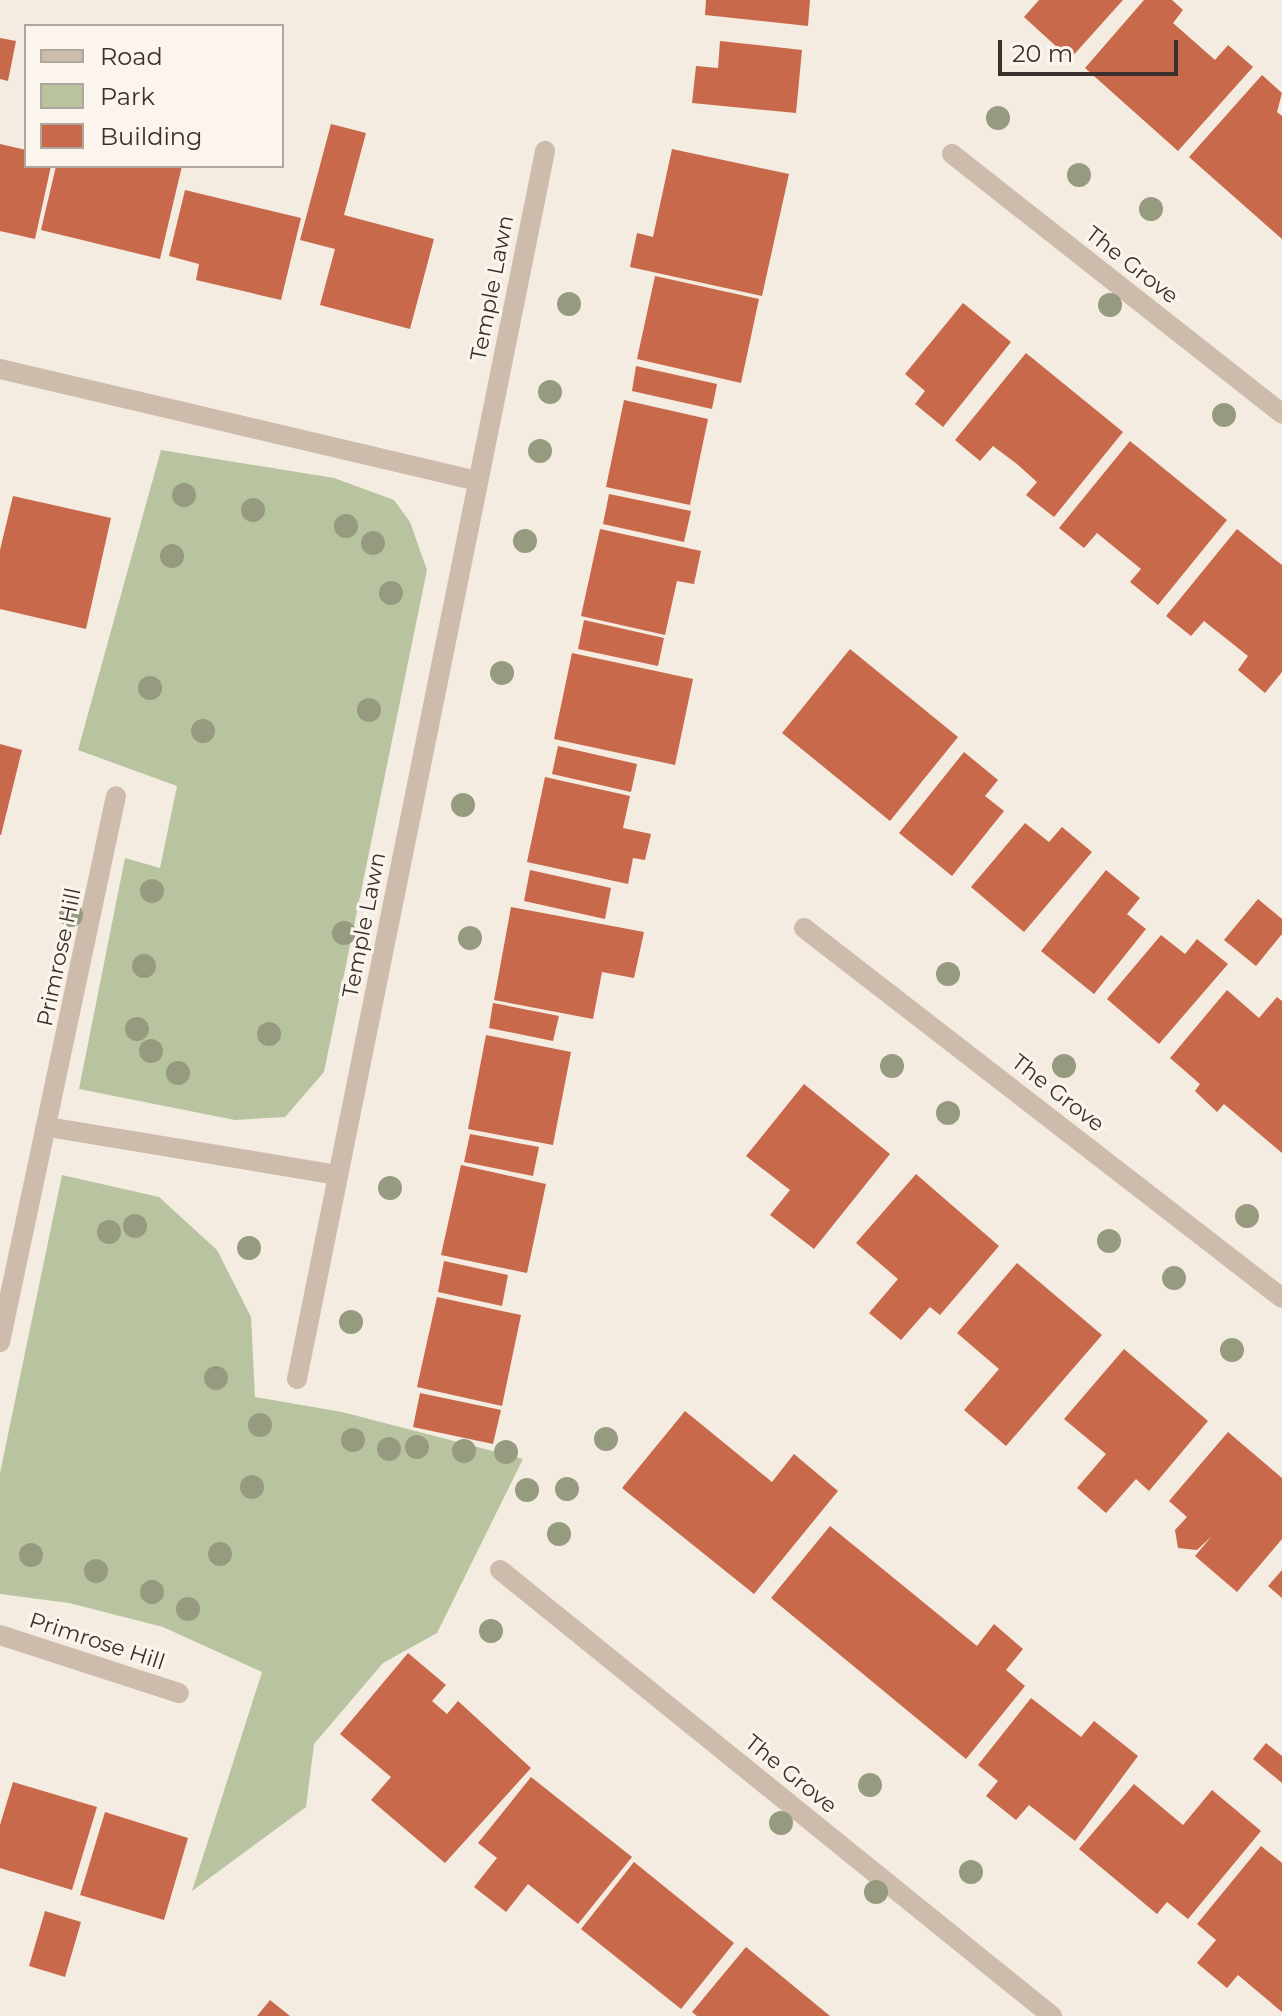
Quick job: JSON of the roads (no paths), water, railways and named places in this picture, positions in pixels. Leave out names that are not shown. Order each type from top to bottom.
[{"type":"street","name":"Temple Lawn","points":[[297,1379],[545,151]]},
{"type":"street","name":"The Grove","points":[[952,154],[1282,414]]},
{"type":"street","points":[[0,369],[478,481]]},
{"type":"street","name":"Primrose Hill","points":[[0,1342],[116,796]]},
{"type":"street","name":"The Grove","points":[[804,928],[1282,1298]]},
{"type":"street","points":[[48,1127],[338,1175]]},
{"type":"street","name":"The Grove","points":[[500,1570],[1052,2016]]},
{"type":"street","name":"Primrose Hill","points":[[0,1635],[179,1693]]}]
